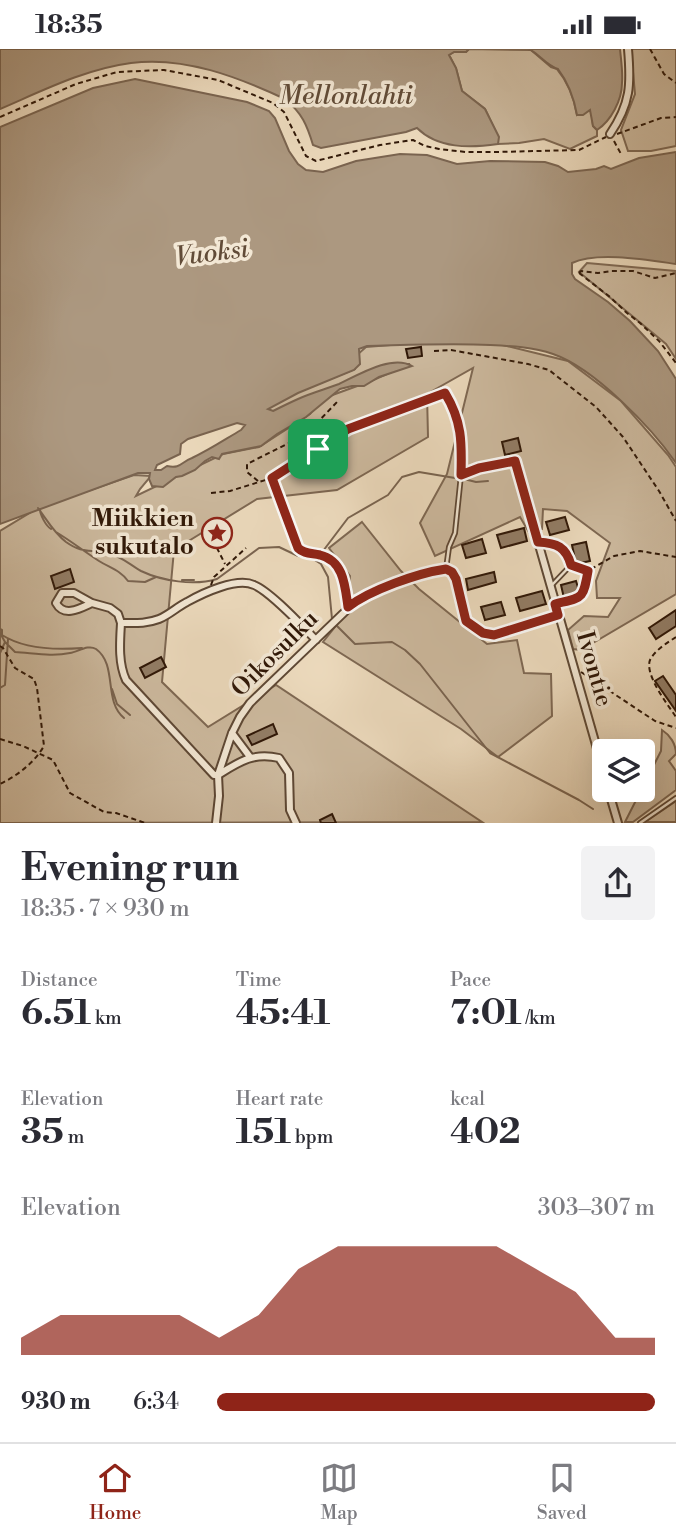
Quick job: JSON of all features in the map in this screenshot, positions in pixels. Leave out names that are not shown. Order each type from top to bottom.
[{"type":"street","points":[[610,134],[628,98],[628,49]]},
{"type":"street","name":"Ivontie","points":[[515,461],[594,739]]},
{"type":"street","points":[[446,569],[452,572],[456,579],[466,621],[483,633],[494,635],[558,615]]},
{"type":"street","name":"Oikosulku","points":[[216,823],[218,775],[232,733],[250,703],[348,607],[363,597],[410,578],[446,569]]},
{"type":"street","points":[[121,622],[140,624],[157,620],[209,592],[234,584],[249,583],[265,592],[316,640]]},
{"type":"street","points":[[92,603],[65,612],[59,609],[57,603],[62,593],[74,593],[118,614],[121,622],[122,671],[126,680],[214,775],[250,757],[266,755],[279,758],[289,773],[290,810],[296,823]]},
{"type":"street","points":[[232,733],[250,757]]},
{"type":"street","points":[[612,802],[618,823]]},
{"type":"lane","points":[[445,393],[460,427],[461,475],[455,533],[449,547],[446,569]]},
{"type":"lane","points":[[461,475],[479,468],[515,461]]},
{"type":"lane","points":[[538,542],[552,543],[562,549],[568,555],[571,565]]},
{"type":"lane","points":[[555,604],[580,598],[584,593],[588,571],[571,565]]},
{"type":"lane","points":[[551,587],[571,565]]},
{"type":"lane","points":[[640,823],[676,798]]},
{"type":"path","points":[[650,49],[664,74],[676,83]]},
{"type":"path","points":[[0,117],[76,84],[117,72],[164,70],[218,81],[272,103],[284,112],[306,156],[316,161],[380,145],[414,140],[425,146],[467,152],[579,150],[610,134],[618,134],[661,118],[676,117]]},
{"type":"path","points":[[610,134],[621,154]]},
{"type":"path","points":[[676,273],[655,278],[633,271],[581,271],[579,274],[640,323],[676,363]]},
{"type":"path","points":[[434,351],[450,350],[549,370],[596,407],[624,437],[676,521]]},
{"type":"path","points":[[211,493],[230,491],[272,478],[348,429],[445,393]]},
{"type":"path","points":[[259,481],[247,473],[247,464],[291,442],[315,425],[337,403]]},
{"type":"path","points":[[272,478],[298,548],[302,552],[323,555],[335,563],[342,573],[348,607]]},
{"type":"path","points":[[214,540],[226,565]]},
{"type":"path","points":[[212,581],[246,548]]},
{"type":"path","points":[[588,571],[614,556],[640,551],[676,557]]},
{"type":"path","points":[[676,637],[658,650],[648,665],[654,682],[676,717]]},
{"type":"path","points":[[0,646],[15,668],[34,679],[44,746],[13,778],[0,784]]},
{"type":"path","points":[[573,666],[655,721],[676,728]]},
{"type":"path","points":[[0,739],[53,759],[70,793],[104,812],[116,813],[145,823]]},
{"type":"shaded area","points":[[469,49],[531,50],[561,74],[570,91],[577,115],[591,109],[597,136],[570,149],[544,139],[498,144],[498,137],[485,109],[462,91],[456,68],[449,55]]},
{"type":"shaded area","points":[[631,49],[676,49],[676,146],[651,151],[628,151],[621,130],[635,94]]},
{"type":"shaded area","points":[[587,263],[676,271],[676,359],[666,344],[579,272]]},
{"type":"shaded area","points":[[469,342],[503,345],[568,361],[621,401],[668,455],[676,467],[676,594],[581,650],[573,649],[568,630],[584,616],[608,617],[620,598],[597,598],[596,581],[610,543],[567,511],[543,509],[542,529],[530,534],[520,517],[435,556],[420,523],[447,474],[473,368],[427,394],[428,437],[337,490],[257,499],[174,550],[162,682],[208,727],[276,685],[482,822],[0,823],[0,531],[38,508],[134,475],[151,476],[136,496],[223,454],[259,447],[310,414],[327,397],[410,364],[400,364],[265,416],[260,413],[283,398],[355,369],[357,355],[366,347]]},
{"type":"shaded area","points":[[362,522],[419,589],[487,644],[517,640],[524,673],[551,674],[552,716],[498,757],[461,729],[323,642],[346,613],[350,576],[329,548]]},
{"type":"shaded area","points":[[662,730],[670,737],[675,747],[676,754],[669,761],[676,771],[676,790],[633,822],[625,822],[635,802],[655,802],[655,763],[661,751]]},
{"type":"shaded area","points":[[676,801],[676,822],[645,822]]},
{"type":"water","name":"Mellonlahti","points":[[0,49],[469,49],[449,55],[456,68],[462,91],[485,109],[499,137],[498,144],[466,146],[444,143],[425,135],[417,128],[321,148],[313,145],[303,120],[285,99],[230,76],[171,63],[131,63],[97,70],[64,81],[0,109]]},
{"type":"water","points":[[529,49],[620,49],[622,90],[611,116],[602,126],[597,130],[593,126],[590,110],[583,115],[577,115],[570,90],[558,69]]},
{"type":"water","name":"Vuoksi","points":[[135,79],[247,102],[269,111],[275,118],[289,151],[298,164],[306,170],[323,172],[356,161],[400,154],[427,155],[457,164],[490,161],[545,162],[568,172],[604,166],[611,169],[639,158],[676,152],[676,264],[609,257],[582,259],[572,263],[572,274],[630,321],[658,351],[676,379],[676,463],[652,433],[604,385],[569,361],[553,354],[514,346],[367,346],[359,349],[360,364],[354,370],[298,393],[268,409],[273,411],[385,364],[395,362],[412,366],[379,377],[364,386],[340,389],[306,417],[261,446],[222,454],[219,459],[212,457],[195,470],[176,477],[163,487],[152,486],[150,473],[138,473],[0,524],[0,127],[93,88]],"holes":[[[237,423],[245,425],[241,430],[181,465],[155,470],[157,465],[180,454],[181,444],[188,439]]]},
{"type":"building","points":[[421,347],[422,356],[408,358],[406,349]]},
{"type":"building","points":[[518,438],[521,451],[505,455],[502,442]]},
{"type":"building","points":[[565,517],[569,530],[550,535],[546,522]]},
{"type":"building","points":[[524,528],[527,541],[501,548],[497,535]]},
{"type":"building","points":[[482,539],[486,553],[466,558],[462,545]]},
{"type":"building","points":[[586,542],[590,561],[576,564],[572,545]]},
{"type":"building","points":[[70,569],[74,582],[55,589],[51,576]]},
{"type":"building","points":[[494,572],[496,582],[468,590],[466,579]]},
{"type":"building","points":[[576,581],[580,594],[564,598],[561,585]]},
{"type":"building","points":[[542,591],[546,604],[520,611],[516,598]]},
{"type":"building","points":[[501,602],[505,615],[485,620],[481,607]]},
{"type":"building","points":[[676,610],[676,626],[656,639],[649,628]]},
{"type":"building","points":[[161,657],[166,667],[145,678],[140,668]]},
{"type":"building","points":[[663,676],[676,695],[676,711],[655,681]]},
{"type":"building","points":[[273,724],[277,734],[252,745],[247,736]]},
{"type":"building","points":[[332,814],[336,823],[321,823],[320,820]]},
{"type":"waterway","points":[[323,551],[348,518],[388,495],[402,477],[419,472],[455,478]]},
{"type":"waterway","points":[[464,479],[488,481]]},
{"type":"waterway","points":[[38,508],[58,535],[72,546],[112,554],[141,571],[168,580],[198,582],[217,579],[259,548],[279,547],[298,556],[313,559],[321,564],[328,577],[332,619]]},
{"type":"waterway","points":[[40,509],[51,529]]},
{"type":"waterway","points":[[56,532],[128,581],[145,582],[156,577]]},
{"type":"waterway","points":[[182,580],[194,580]]},
{"type":"waterway","points":[[335,624],[355,644],[392,642],[405,650],[420,664],[490,753],[593,809]]},
{"type":"waterway","points":[[0,629],[2,635],[30,646],[82,648]]},
{"type":"waterway","points":[[0,633],[15,652],[56,655],[86,648],[96,649],[107,664],[114,702],[124,718]]},
{"type":"waterway","points":[[0,688],[5,685],[8,639]]},
{"type":"waterway","points":[[0,653],[5,642]]},
{"type":"waterway","points":[[112,689],[117,704],[130,715]]},
{"type":"place","name":"Miikkien sukutalo","points":[[217,533]]},
{"type":"route","points":[[445,393],[460,427],[461,475],[479,468],[515,461],[538,542],[552,543],[568,555],[571,565],[588,571],[584,593],[580,598],[555,604],[558,615],[494,635],[483,633],[466,621],[456,579],[452,572],[446,569],[410,578],[363,597],[348,607],[342,573],[335,563],[323,555],[302,552],[298,548],[272,478],[318,449],[348,429],[445,393]]}]
